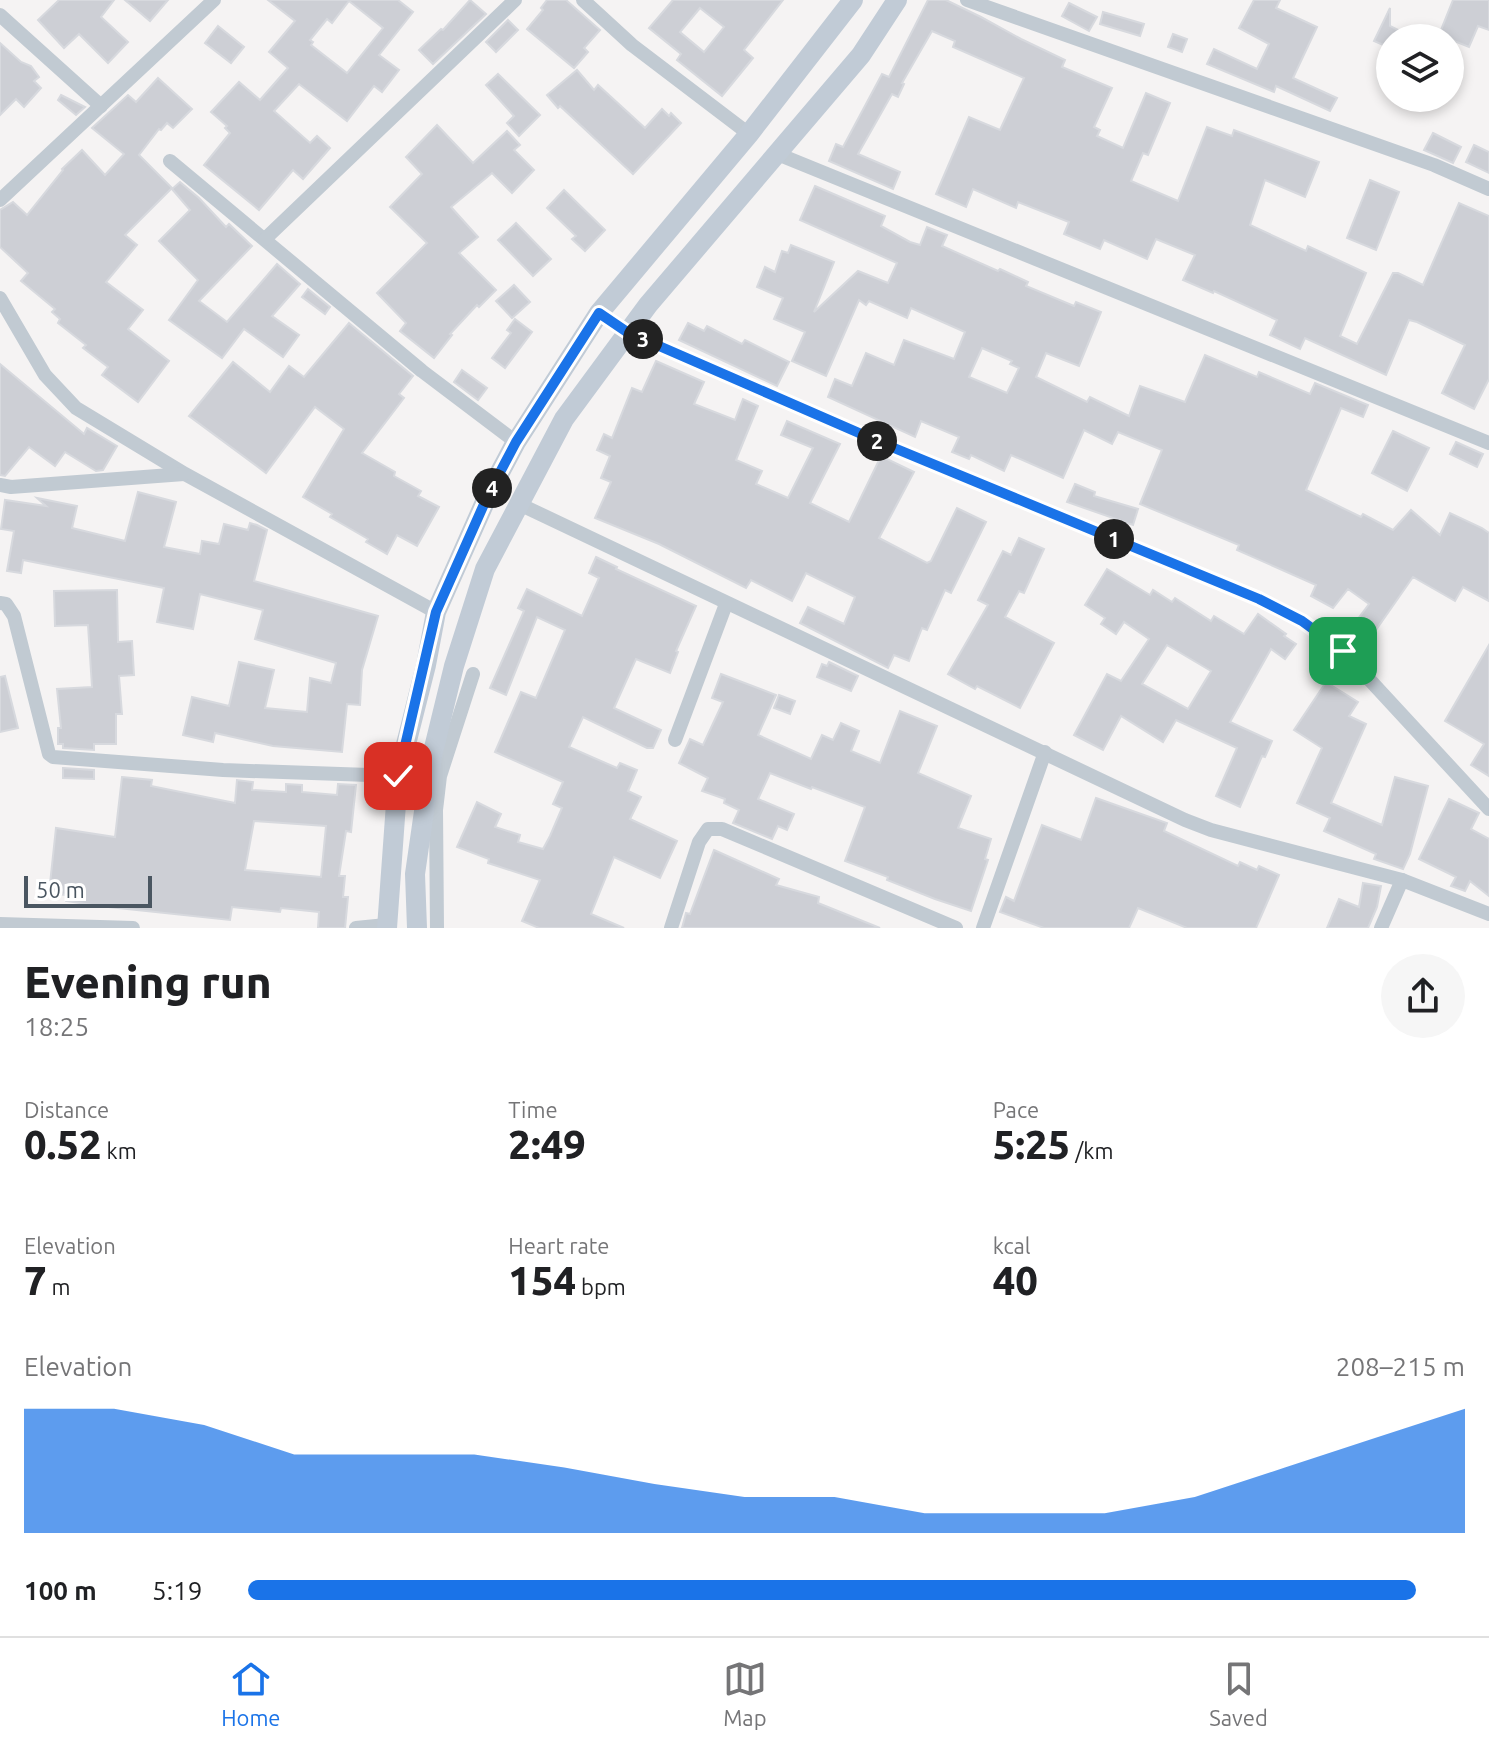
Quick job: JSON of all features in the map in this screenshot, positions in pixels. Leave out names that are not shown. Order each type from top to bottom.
[{"type":"street","points":[[0,200],[214,0]]},
{"type":"street","points":[[265,239],[515,0]]},
{"type":"street","points":[[583,0],[632,45],[749,134]]},
{"type":"street","points":[[356,928],[386,927],[398,776],[436,612],[489,493],[516,442],[599,313],[749,134],[853,0]]},
{"type":"street","points":[[417,928],[415,874],[440,718],[485,569],[564,419],[627,332],[775,153],[861,55],[897,0]]},
{"type":"street","points":[[967,0],[1434,165],[1489,189]]},
{"type":"street","points":[[0,15],[101,106]]},
{"type":"street","points":[[775,153],[1489,443]]},
{"type":"street","points":[[170,161],[422,371],[516,442]]},
{"type":"street","points":[[0,298],[45,375],[76,408],[185,474],[436,612]]},
{"type":"street","points":[[599,313],[627,332],[882,443],[1259,599],[1302,621],[1343,651],[1489,809]]},
{"type":"street","points":[[0,485],[11,487],[185,474]]},
{"type":"street","points":[[519,504],[1211,830],[1402,880],[1489,914]]},
{"type":"street","points":[[0,603],[6,604],[14,616],[49,754],[53,757],[223,770],[398,776]]},
{"type":"street","points":[[675,740],[726,604]]},
{"type":"street","points":[[437,928],[436,810],[440,776],[473,674]]},
{"type":"street","points":[[983,928],[1045,752]]},
{"type":"street","points":[[671,928],[699,842],[708,829],[722,829],[956,928]]},
{"type":"street","points":[[1381,928],[1402,880]]},
{"type":"street","points":[[0,924],[133,928]]},
{"type":"building","points":[[59,0],[114,0],[101,17],[128,42],[108,63],[79,34],[64,48],[38,20]]},
{"type":"building","points":[[125,0],[168,0],[150,21]]},
{"type":"building","points":[[268,0],[398,0],[413,12],[379,55],[399,70],[382,92],[374,86],[347,121],[299,84],[274,111],[310,143],[317,136],[330,148],[303,179],[293,170],[259,210],[204,165],[230,133],[225,128],[227,126],[211,112],[239,82],[260,100],[288,68],[269,52],[295,21]],"holes":[[[349,1],[383,28],[347,73],[311,45],[313,42],[310,40],[327,19],[332,23]]]},
{"type":"building","points":[[470,0],[486,14],[433,64],[419,50],[443,30]]},
{"type":"building","points":[[547,0],[566,0],[600,30],[584,48],[588,52],[574,68],[527,29]]},
{"type":"building","points":[[673,0],[783,0],[744,50],[753,58],[722,96],[677,60],[681,54],[649,28]],"holes":[[[700,8],[724,27],[704,52],[680,32]]]},
{"type":"building","points":[[928,0],[946,0],[1065,60],[1062,67],[1112,88],[1094,127],[1100,130],[1097,136],[1123,148],[1146,93],[1170,103],[1148,155],[1143,153],[1131,181],[1178,201],[1207,127],[1232,136],[1234,130],[1319,162],[1305,197],[1265,180],[1250,225],[1306,251],[1308,246],[1366,273],[1340,336],[1357,344],[1393,273],[1423,285],[1459,203],[1489,216],[1489,379],[1474,409],[1442,393],[1465,345],[1417,322],[1409,320],[1386,375],[1305,338],[1300,349],[1270,335],[1277,320],[1183,280],[1195,255],[1156,239],[1147,259],[1104,240],[1100,249],[1064,234],[1069,222],[1018,202],[1016,208],[973,189],[966,207],[936,194],[969,117],[1000,130],[1024,78],[953,47],[955,41],[932,31],[902,83],[898,97],[892,94],[858,154],[900,172],[893,189],[829,161],[836,144],[843,147],[882,74],[889,77]]},
{"type":"building","points":[[1254,0],[1280,0],[1276,8],[1317,27],[1293,78],[1337,98],[1330,111],[1276,86],[1274,92],[1207,64],[1214,49],[1257,69],[1269,44],[1239,28]]},
{"type":"building","points":[[1453,0],[1489,0],[1489,30],[1478,26],[1469,47],[1464,45],[1464,24],[1443,24]]},
{"type":"building","points":[[1069,3],[1097,17],[1089,31],[1062,16]]},
{"type":"building","points":[[1390,8],[1390,24],[1382,24]]},
{"type":"building","points":[[1103,12],[1144,24],[1140,36],[1100,24]]},
{"type":"building","points":[[508,20],[518,30],[496,52],[486,42]]},
{"type":"building","points":[[218,26],[244,47],[231,63],[205,43]]},
{"type":"building","points":[[1173,34],[1187,39],[1182,52],[1168,47]]},
{"type":"building","points":[[0,43],[21,62],[31,66],[39,77],[34,81],[41,88],[24,107],[16,99],[0,115]]},
{"type":"building","points":[[577,70],[594,90],[598,85],[645,128],[662,109],[681,123],[633,174],[547,95]]},
{"type":"building","points":[[498,74],[540,115],[519,136],[507,123],[514,116],[486,85]]},
{"type":"building","points":[[158,78],[192,109],[173,128],[167,123],[159,129],[139,155],[172,188],[125,235],[137,245],[106,282],[143,310],[128,329],[169,361],[138,402],[102,375],[108,367],[83,348],[86,345],[58,323],[60,319],[52,312],[55,309],[21,281],[28,273],[0,247],[0,210],[13,202],[27,215],[62,169],[82,150],[105,175],[124,154],[92,128],[128,95],[136,102]]},
{"type":"building","points":[[61,95],[85,107],[76,115],[58,100]]},
{"type":"building","points":[[437,125],[473,163],[507,131],[520,145],[514,150],[534,170],[512,193],[492,173],[451,207],[478,237],[459,253],[496,290],[450,334],[434,358],[400,331],[406,323],[377,293],[427,243],[390,207],[422,174],[406,157]]},
{"type":"building","points":[[1433,133],[1461,147],[1453,163],[1424,150]]},
{"type":"building","points":[[1474,145],[1489,152],[1489,173],[1466,162]]},
{"type":"building","points":[[1370,180],[1399,192],[1376,250],[1347,238]]},
{"type":"building","points":[[180,182],[226,227],[229,224],[252,246],[199,301],[227,322],[277,264],[300,284],[272,316],[299,335],[283,357],[244,329],[222,358],[169,320],[198,280],[159,241],[190,210],[172,189]]},
{"type":"building","points":[[815,186],[885,216],[881,226],[910,242],[920,245],[927,227],[947,235],[942,246],[998,271],[1000,269],[1028,282],[1026,286],[1074,306],[1076,302],[1101,312],[1079,366],[1046,353],[1036,377],[1087,402],[1090,397],[1129,416],[1140,386],[1185,402],[1205,355],[1257,377],[1259,372],[1310,394],[1315,383],[1368,405],[1363,417],[1341,408],[1306,490],[1393,530],[1411,510],[1440,535],[1450,513],[1482,528],[1489,533],[1489,601],[1463,587],[1455,601],[1413,577],[1371,637],[1354,624],[1369,604],[1348,589],[1333,608],[1311,596],[1316,585],[1237,550],[1239,545],[1140,504],[1162,450],[1118,432],[1112,444],[1084,430],[1063,478],[1011,455],[1004,471],[971,455],[969,459],[952,452],[959,437],[921,421],[915,437],[828,397],[835,379],[852,386],[866,353],[894,365],[904,340],[954,359],[965,332],[911,308],[907,318],[869,301],[866,305],[859,300],[826,376],[792,361],[805,332],[774,319],[783,298],[757,287],[765,267],[775,272],[782,251],[788,253],[791,245],[834,262],[814,312],[858,271],[888,283],[897,263],[800,220]],"holes":[[[982,348],[1012,361],[1010,364],[1019,368],[1007,393],[969,377]]]},
{"type":"building","points":[[564,190],[605,230],[585,251],[572,239],[576,236],[547,208]]},
{"type":"building","points":[[516,223],[551,259],[533,276],[498,240]]},
{"type":"building","points":[[514,285],[530,302],[512,318],[496,301]]},
{"type":"building","points":[[308,289],[330,307],[325,314],[302,297]]},
{"type":"building","points":[[515,319],[532,332],[505,368],[492,358],[511,333],[507,330]]},
{"type":"building","points":[[349,323],[413,376],[399,394],[404,398],[362,453],[395,472],[394,476],[421,491],[418,496],[439,507],[417,546],[397,535],[387,554],[303,497],[344,429],[315,407],[266,473],[189,416],[233,362],[270,392],[289,366],[304,377]]},
{"type":"building","points":[[688,323],[704,331],[707,326],[742,344],[745,340],[789,362],[777,386],[679,340]]},
{"type":"building","points":[[656,361],[704,382],[694,404],[735,420],[743,399],[758,406],[736,460],[762,471],[756,484],[788,498],[813,448],[781,435],[787,421],[840,444],[810,503],[849,522],[881,456],[914,472],[879,538],[927,563],[931,561],[957,508],[986,522],[951,593],[945,590],[927,630],[922,628],[909,661],[894,655],[888,668],[800,623],[808,607],[844,624],[855,597],[806,573],[792,601],[751,580],[746,588],[659,544],[595,518],[611,482],[601,478],[610,456],[597,450],[604,434],[612,438],[632,388],[642,392]]},
{"type":"building","points":[[0,364],[84,434],[87,428],[117,446],[103,470],[96,471],[65,452],[55,466],[29,447],[5,476],[0,475]]},
{"type":"building","points":[[462,370],[487,388],[478,400],[454,382]]},
{"type":"building","points":[[1393,431],[1429,448],[1407,491],[1372,473]]},
{"type":"building","points":[[1456,442],[1483,454],[1477,467],[1450,454]]},
{"type":"building","points":[[1075,484],[1095,492],[1094,496],[1138,509],[1133,525],[1067,502]]},
{"type":"building","points":[[138,492],[176,502],[164,547],[200,554],[202,541],[219,544],[224,524],[248,530],[250,523],[257,525],[267,530],[254,581],[378,616],[362,670],[360,705],[347,704],[342,752],[273,746],[215,733],[213,742],[183,735],[192,697],[229,706],[239,662],[274,670],[265,708],[307,712],[310,678],[331,683],[336,663],[255,639],[263,610],[200,594],[193,629],[157,622],[164,588],[23,560],[21,573],[7,571],[14,531],[1,529],[5,500],[46,506],[37,498],[77,506],[72,528],[125,541]]},
{"type":"building","points":[[1019,538],[1044,549],[1024,593],[1019,591],[1005,617],[1054,643],[1020,708],[948,674],[988,605],[978,600],[1003,551],[1011,555]]},
{"type":"building","points":[[596,557],[696,606],[670,673],[636,659],[614,708],[661,730],[653,748],[647,748],[583,717],[569,747],[617,768],[620,763],[637,770],[628,791],[641,797],[630,819],[677,841],[660,878],[614,857],[591,914],[624,928],[539,928],[522,921],[540,880],[488,863],[489,859],[457,847],[477,802],[501,814],[495,827],[520,835],[518,842],[543,849],[550,836],[562,808],[553,804],[563,782],[495,752],[521,692],[536,698],[565,630],[537,617],[506,695],[490,688],[524,611],[518,608],[527,589],[582,616],[599,578],[589,573]]},
{"type":"building","points":[[1107,569],[1150,595],[1153,590],[1172,602],[1175,598],[1211,621],[1214,616],[1244,634],[1258,614],[1296,644],[1285,659],[1271,649],[1230,722],[1272,741],[1265,757],[1262,756],[1240,807],[1216,796],[1237,748],[1176,720],[1163,742],[1121,716],[1103,750],[1074,735],[1107,674],[1121,681],[1149,639],[1124,622],[1116,634],[1101,624],[1105,618],[1085,605]],"holes":[[[1167,645],[1211,671],[1188,709],[1142,684]]]},
{"type":"building","points":[[117,590],[118,642],[132,641],[134,675],[119,676],[122,714],[116,714],[116,744],[94,744],[94,750],[63,748],[63,744],[58,744],[58,728],[61,728],[57,689],[92,687],[88,625],[55,626],[54,591]]},
{"type":"building","points":[[1489,645],[1489,776],[1471,765],[1484,744],[1445,721]]},
{"type":"building","points":[[829,662],[858,676],[851,691],[817,677],[822,664],[827,666]]},
{"type":"building","points":[[721,674],[776,695],[758,735],[811,759],[822,735],[833,740],[841,723],[859,731],[851,751],[880,763],[900,711],[937,726],[918,773],[971,796],[958,828],[991,839],[985,859],[988,860],[971,911],[845,861],[865,807],[812,787],[770,773],[758,799],[794,814],[787,830],[778,826],[772,839],[733,823],[739,810],[724,803],[725,799],[702,791],[708,778],[679,763],[690,739],[703,745],[723,702],[712,698]]},
{"type":"building","points":[[5,676],[18,728],[0,732],[0,677]]},
{"type":"building","points":[[1326,682],[1358,702],[1349,716],[1366,724],[1331,803],[1382,825],[1395,777],[1428,786],[1403,869],[1374,859],[1376,854],[1324,831],[1330,818],[1297,803],[1322,748],[1294,730]]},
{"type":"building","points":[[779,695],[795,701],[790,714],[774,708]]},
{"type":"building","points":[[63,768],[94,770],[94,779],[63,778]]},
{"type":"building","points":[[122,777],[152,780],[151,786],[235,803],[237,780],[253,782],[252,790],[286,792],[286,784],[302,785],[302,792],[337,795],[338,784],[356,785],[351,832],[346,831],[339,876],[345,876],[343,897],[348,897],[345,928],[318,928],[319,912],[232,907],[230,920],[99,906],[66,901],[66,895],[49,893],[56,828],[115,837]],"holes":[[[254,821],[326,826],[321,877],[245,870]]]},
{"type":"building","points":[[1096,798],[1167,823],[1164,831],[1238,866],[1240,862],[1257,870],[1259,866],[1279,875],[1256,928],[1187,928],[1138,908],[1129,928],[1044,928],[1000,912],[1006,897],[1014,901],[1042,825],[1081,840]]},
{"type":"building","points":[[1449,799],[1479,813],[1471,829],[1489,839],[1489,896],[1470,881],[1465,891],[1451,886],[1456,877],[1419,859]]},
{"type":"building","points":[[714,850],[779,879],[776,885],[819,897],[818,903],[880,928],[682,928]]},
{"type":"building","points":[[1363,883],[1381,886],[1368,928],[1327,928],[1339,899],[1359,907]]},
{"type":"route","points":[[398,776],[436,612],[489,493],[516,442],[599,313],[627,332],[882,443],[1259,599],[1302,621],[1343,651]]}]
